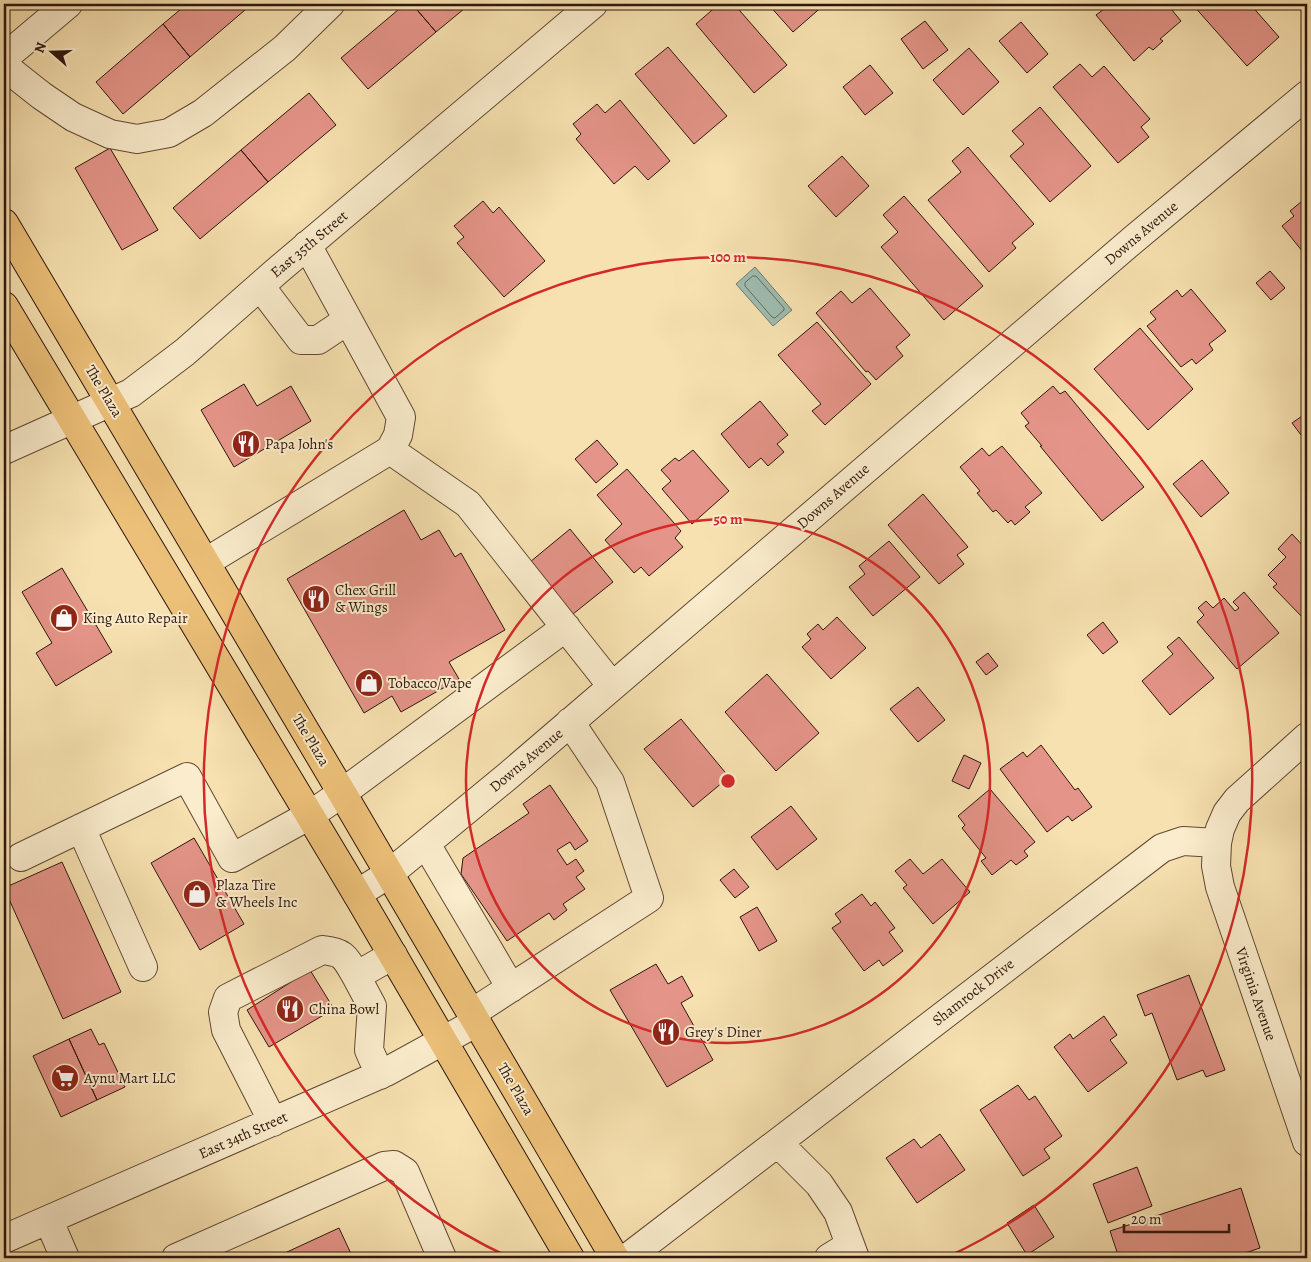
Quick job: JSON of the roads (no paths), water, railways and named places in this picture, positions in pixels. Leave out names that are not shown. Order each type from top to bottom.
[{"type":"main road","name":"The Plaza","points":[[4,223],[390,873],[615,1258]]},
{"type":"main road","points":[[4,306],[357,894],[570,1258]]},
{"type":"street","points":[[4,58],[68,4]]},
{"type":"street","points":[[4,66],[42,96],[73,117],[110,134],[137,139],[169,132],[203,113],[285,48],[330,4]]},
{"type":"street","name":"East 35th Street","points":[[4,450],[131,393],[185,352],[307,245],[594,4]]},
{"type":"street","name":"Downs Avenue","points":[[357,894],[390,873],[426,844],[1134,239],[1307,95]]},
{"type":"street","points":[[206,562],[390,450],[398,435],[401,417],[307,245]]},
{"type":"street","points":[[260,286],[301,340],[318,340],[348,320]]},
{"type":"street","points":[[390,450],[468,504],[612,686]]},
{"type":"street","points":[[21,857],[187,777],[232,858],[310,815],[566,627]]},
{"type":"street","name":"East 34th Street","points":[[4,1239],[380,1075],[444,1041],[511,988],[649,898],[610,782],[570,722]]},
{"type":"street","points":[[1217,843],[1220,829],[1227,813],[1237,800],[1307,738]]},
{"type":"street","points":[[81,828],[144,966]]},
{"type":"street","name":"Shamrock Drive","points":[[626,1258],[1162,848],[1183,841],[1217,843]]},
{"type":"street","name":"Virginia Avenue","points":[[1217,843],[1216,866],[1220,887],[1307,1142]]},
{"type":"street","points":[[426,844],[511,988]]},
{"type":"street","points":[[274,1122],[226,1030],[223,1012],[228,998],[322,950],[334,951],[344,955],[372,1006],[369,1050],[380,1075]]},
{"type":"street","points":[[356,976],[393,955]]},
{"type":"street","points":[[778,1142],[819,1184],[838,1212],[844,1254]]},
{"type":"street","points":[[176,1258],[384,1166],[394,1165],[405,1172],[442,1258]]},
{"type":"street","points":[[49,1220],[65,1258]]},
{"type":"water","points":[[755,267],[792,310],[773,326],[736,284]]},
{"type":"place","name":"Papa John's","points":[[246,444]]},
{"type":"place","name":"Chex Grill & Wings","points":[[316,599]]},
{"type":"place","name":"King Auto Repair","points":[[64,618]]},
{"type":"place","name":"Tobacco/Vape","points":[[369,683]]},
{"type":"place","name":"Plaza Tire & Wheels Inc","points":[[197,894]]},
{"type":"place","name":"China Bowl","points":[[290,1009]]},
{"type":"place","name":"Grey's Diner","points":[[666,1032]]},
{"type":"place","name":"Aynu Mart LLC","points":[[65,1078]]}]
